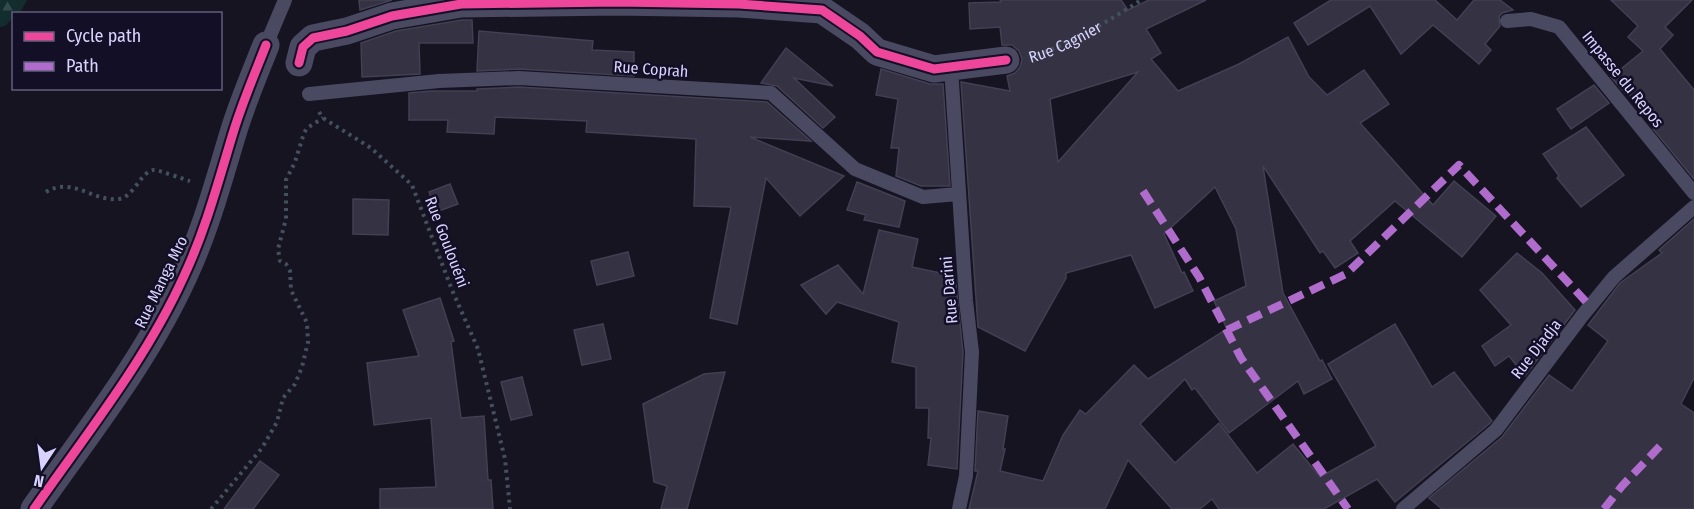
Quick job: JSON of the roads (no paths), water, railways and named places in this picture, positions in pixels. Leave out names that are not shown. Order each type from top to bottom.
[{"type":"street","name":"Rue Cagnier","points":[[299,63],[303,47],[313,38],[347,31],[392,16],[462,4],[617,2],[738,4],[822,10],[860,36],[877,52],[934,69],[1006,60]]},
{"type":"street","name":"Rue Manga Mro","points":[[34,509],[122,384],[158,328],[184,276],[218,185],[234,128],[266,45]]},
{"type":"lane","name":"Rue Manga Mro","points":[[266,45],[285,0]]},
{"type":"lane","name":"Impasse du Repos","points":[[1507,21],[1531,19],[1559,27],[1694,193]]},
{"type":"lane","name":"Rue Darini","points":[[951,67],[958,194],[972,352],[966,476],[959,509]]},
{"type":"lane","name":"Rue Coprah","points":[[309,94],[439,81],[519,78],[771,93],[855,169],[923,197],[958,194]]},
{"type":"lane","name":"Rue Djadja","points":[[1403,509],[1496,430],[1614,277],[1694,207]]}]
